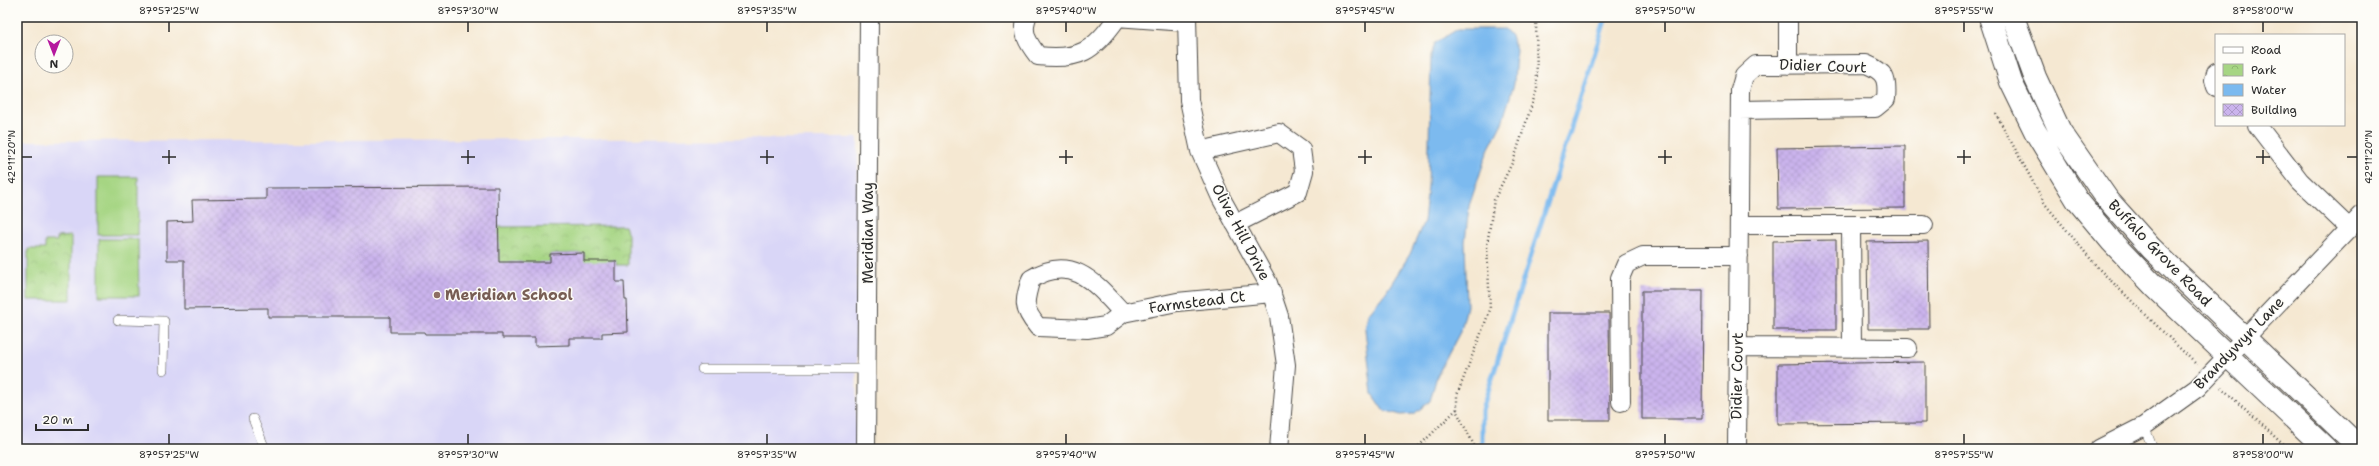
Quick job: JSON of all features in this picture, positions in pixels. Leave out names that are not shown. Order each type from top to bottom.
[{"type":"main road","name":"Buffalo Grove Road","points":[[1990,17],[2011,82],[2035,131],[2078,200],[2112,242],[2155,287],[2326,449]]},
{"type":"main road","name":"Buffalo Grove Road","points":[[2013,17],[2035,77],[2060,131],[2108,200],[2151,248],[2361,449]]},
{"type":"street","name":"Meridian Way","points":[[866,449],[869,17]]},
{"type":"street","points":[[1027,17],[1024,26],[1026,42],[1038,56],[1060,58],[1081,54],[1094,47],[1104,37],[1117,17],[1186,20]]},
{"type":"street","points":[[1788,17],[1788,65]]},
{"type":"street","name":"Olive Hill Drive","points":[[1186,20],[1189,100],[1200,151],[1221,198],[1268,283],[1279,316],[1286,365],[1279,449]]},
{"type":"street","name":"Didier Court","points":[[1737,449],[1740,90],[1744,76],[1756,65],[1866,64],[1880,70],[1888,84],[1886,99],[1875,108],[1740,110]]},
{"type":"street","points":[[2258,126],[2300,181],[2349,228]]},
{"type":"street","points":[[1200,151],[1279,133],[1301,150],[1304,171],[1298,192],[1235,224]]},
{"type":"street","name":"Brandywyn Lane","points":[[2099,449],[2144,426],[2197,388],[2229,357],[2362,215]]},
{"type":"street","points":[[1739,225],[1924,225]]},
{"type":"street","points":[[1851,225],[1852,348]]},
{"type":"street","points":[[1621,402],[1620,278],[1626,264],[1643,256],[1739,256]]},
{"type":"street","name":"Farmstead Ct","points":[[1123,313],[1101,289],[1082,273],[1062,269],[1045,270],[1031,279],[1026,297],[1027,314],[1038,327],[1087,329],[1106,326],[1123,313],[1177,302],[1272,293]]},
{"type":"street","points":[[1738,347],[1908,348]]},
{"type":"lane","points":[[118,320],[164,321],[163,370]]},
{"type":"lane","points":[[702,369],[866,369]]},
{"type":"lane","points":[[253,419],[265,449]]},
{"type":"lane","points":[[2144,426],[2153,449]]},
{"type":"path","points":[[1476,449],[1457,409],[1457,395],[1490,310],[1487,245],[1494,200],[1514,159],[1537,89],[1536,17]]},
{"type":"path","points":[[1416,449],[1457,409]]},
{"type":"path","points":[[1511,449],[1519,449]]},
{"type":"shaded area","name":"Meridian School","points":[[858,138],[856,449],[17,449],[17,141]]},
{"type":"green space","points":[[98,177],[138,177],[138,235],[98,235]]},
{"type":"green space","points":[[625,226],[628,234],[628,265],[616,265],[616,261],[584,263],[584,253],[550,254],[550,264],[518,262],[499,281],[498,227]]},
{"type":"green space","points":[[71,236],[71,300],[28,300],[28,249],[45,249],[45,241],[57,241],[57,237]]},
{"type":"green space","points":[[99,239],[138,239],[139,296],[99,296]]},
{"type":"water","points":[[1458,29],[1505,29],[1511,36],[1516,49],[1514,84],[1502,123],[1488,150],[1469,206],[1465,242],[1467,306],[1461,330],[1437,376],[1430,401],[1414,414],[1401,415],[1383,410],[1372,394],[1365,329],[1368,314],[1386,292],[1410,254],[1424,221],[1428,186],[1431,56],[1435,43]]},
{"type":"building","points":[[1905,146],[1905,208],[1778,209],[1777,148]]},
{"type":"building","points":[[498,187],[499,262],[550,262],[550,254],[584,253],[584,261],[616,261],[616,282],[624,282],[625,300],[627,300],[628,332],[602,333],[602,338],[569,338],[569,345],[535,346],[535,338],[502,338],[502,334],[425,334],[424,332],[390,332],[390,317],[268,317],[268,308],[184,309],[184,260],[167,260],[167,222],[193,221],[192,200],[266,199],[266,188]]},
{"type":"building","points":[[1836,240],[1836,330],[1773,330],[1773,241]]},
{"type":"building","points":[[1928,241],[1929,329],[1868,329],[1867,242]]},
{"type":"building","points":[[1642,291],[1703,291],[1702,419],[1642,419]]},
{"type":"building","points":[[1548,313],[1609,313],[1610,420],[1548,420]]},
{"type":"building","points":[[1925,362],[1925,423],[1778,424],[1778,364]]},
{"type":"waterway","points":[[1482,442],[1482,410],[1606,17]]},
{"type":"place","name":"Meridian School","points":[[437,295]]}]
